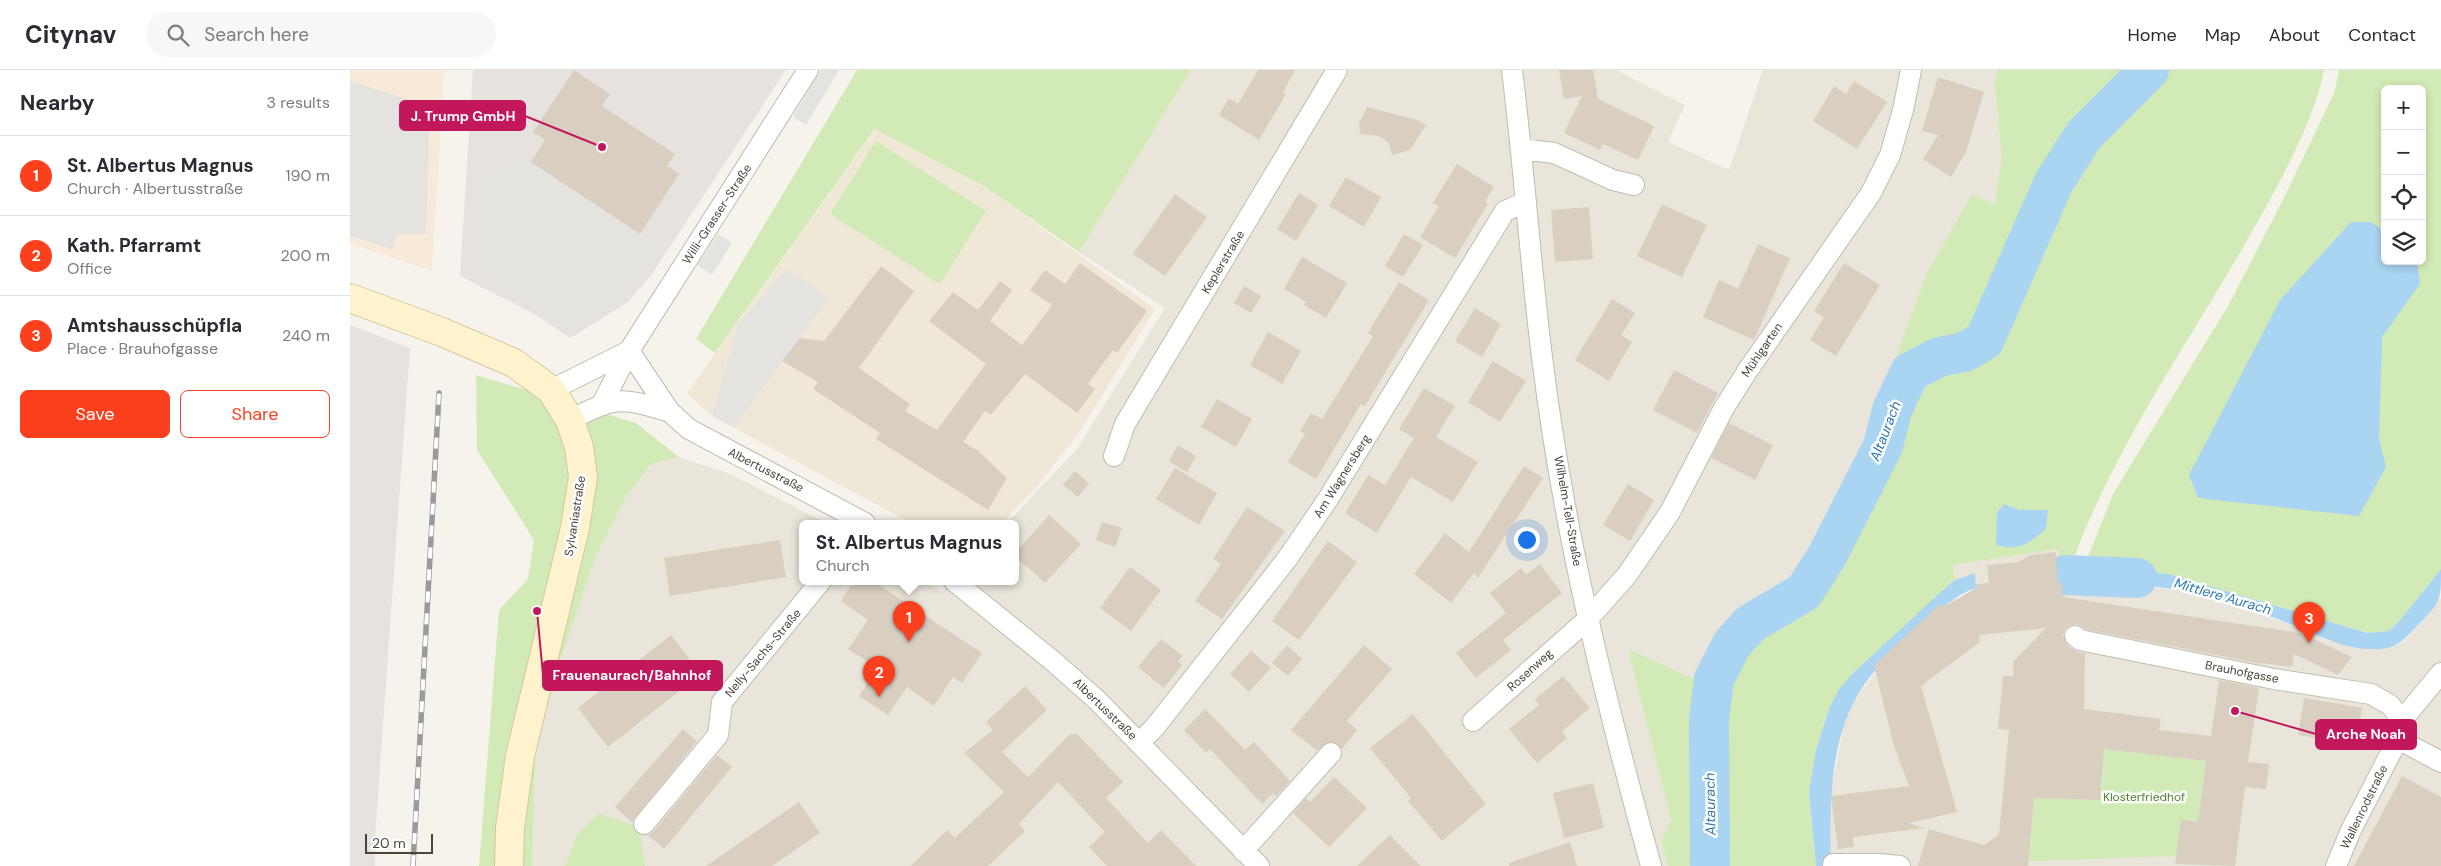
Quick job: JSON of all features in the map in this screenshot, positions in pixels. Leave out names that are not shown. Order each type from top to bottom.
[{"type":"street","name":"Keplerstraße","points":[[1114,456],[1125,424],[1336,70]]},
{"type":"street","name":"Wilhelm-Tell-Straße","points":[[1512,70],[1522,149],[1542,358],[1560,474],[1588,620],[1651,866]]},
{"type":"street","name":"Mühlgarten","points":[[1588,620],[1627,575],[1670,512],[1748,370],[1871,193],[1890,155],[1904,110],[1911,70]]},
{"type":"street","name":"Willi-Grasser-Straße","points":[[602,404],[630,351],[801,72]]},
{"type":"street","points":[[1522,149],[1554,152],[1613,180],[1634,185]]},
{"type":"street","name":"Am Wagnersberg","points":[[1140,742],[1155,727],[1287,559],[1328,499],[1505,211],[1526,202]]},
{"type":"street","name":"Sylvaniastraße","points":[[350,298],[442,332],[514,363],[551,390],[570,420],[579,447],[583,477],[562,585],[520,756],[510,828],[509,866]]},
{"type":"street","points":[[551,390],[630,351]]},
{"type":"street","name":"Albertusstraße","points":[[630,351],[670,412],[689,429],[858,520]]},
{"type":"street","name":"Albertusstraße","points":[[602,404],[622,401],[641,403],[670,412]]},
{"type":"street","points":[[570,420],[602,404]]},
{"type":"street","name":"Nelly-Sachs-Straße","points":[[644,824],[718,735],[722,702],[818,585]]},
{"type":"street","name":"Albertusstraße","points":[[959,585],[1054,662],[1140,742],[1243,851],[1260,866]]},
{"type":"street","name":"Rosenweg","points":[[1473,721],[1588,620]]},
{"type":"street","name":"Brauhofgasse","points":[[2075,636],[2080,640],[2274,679],[2371,694],[2390,704],[2402,720]]},
{"type":"street","name":"Wallenrodstraße","points":[[2336,866],[2351,830],[2398,739],[2402,720],[2441,673]]},
{"type":"street","points":[[2398,739],[2441,762]]},
{"type":"street","points":[[1243,851],[1331,753]]},
{"type":"street","points":[[1833,864],[1900,866]]},
{"type":"shaded area","points":[[350,70],[444,70],[432,271],[350,244]]},
{"type":"shaded area","points":[[473,70],[786,70],[652,274],[628,302],[570,338],[536,315],[460,276]]},
{"type":"shaded area","points":[[821,70],[839,70],[806,125],[793,117]]},
{"type":"shaded area","points":[[1191,70],[1616,70],[1685,105],[1668,142],[1729,170],[1763,70],[1998,70],[1994,80],[2002,158],[1994,206],[1972,194],[1855,469],[1798,581],[1736,620],[1723,635],[1703,683],[1628,650],[1671,820],[1661,841],[1668,866],[532,866],[536,742],[557,670],[596,556],[627,495],[651,464],[679,457],[728,473],[820,520],[799,520],[799,585],[930,585],[942,592],[949,585],[1019,585],[1019,520],[1010,520],[1077,449],[1165,308],[1079,252]]},
{"type":"shaded area","points":[[350,81],[414,101],[430,102],[426,234],[398,234],[392,249],[350,236]]},
{"type":"shaded area","points":[[876,129],[982,185],[1155,309],[1079,433],[1035,489],[1005,520],[905,520],[712,416],[687,393]]},
{"type":"shaded area","points":[[531,162],[656,247],[618,299],[568,327],[479,267],[488,177],[508,164]]},
{"type":"shaded area","points":[[718,234],[732,243],[712,275],[697,265]]},
{"type":"shaded area","points":[[787,268],[829,298],[734,427],[712,416],[738,324]]},
{"type":"shaded area","points":[[350,325],[410,348],[375,837],[375,866],[350,866]]},
{"type":"shaded area","points":[[2059,549],[2061,567],[2071,566],[2069,583],[2171,589],[2194,593],[2286,623],[2326,640],[2363,648],[2383,649],[2402,643],[2441,598],[2441,866],[1816,866],[1815,862],[1831,860],[1830,796],[1844,725],[1855,700],[1876,671],[1941,603],[1959,598],[1976,588],[1975,573],[1955,580],[1952,565]]},
{"type":"green space","points":[[857,70],[1191,70],[1079,252],[982,185],[875,129],[715,353],[696,339]]},
{"type":"green space","points":[[1998,70],[2324,70],[2312,111],[2283,176],[2130,438],[2088,522],[2071,566],[2061,568],[2058,549],[1953,565],[1955,580],[1852,674],[1829,709],[1816,750],[1809,792],[1816,866],[1668,866],[1661,841],[1671,820],[1628,649],[1703,683],[1723,635],[1736,620],[1798,581],[1855,469],[1926,275],[1972,194],[1994,205],[2002,158],[1994,80]]},
{"type":"green space","points":[[2339,70],[2441,70],[2441,569],[2389,631],[2367,633],[2169,574],[2084,567],[2113,494],[2228,306],[2283,200],[2335,91]]},
{"type":"green space","points":[[876,141],[986,211],[940,284],[830,214]]},
{"type":"green space","points":[[476,375],[636,423],[679,457],[651,464],[627,495],[596,556],[557,670],[536,742],[532,866],[479,866],[499,610],[528,579],[534,540],[477,450]]},
{"type":"green space","name":"Klosterfriedhof","points":[[2097,748],[2206,761],[2198,822],[2181,820],[2176,856],[2029,861],[2034,798],[2100,800],[2102,780]]},
{"type":"green space","points":[[599,813],[639,827],[645,866],[565,866],[577,835]]},
{"type":"water","points":[[2351,222],[2371,222],[2381,229],[2381,265],[2418,265],[2420,284],[2382,337],[2379,439],[2386,467],[2359,516],[2198,498],[2189,475],[2280,300]]},
{"type":"water","points":[[2004,504],[2019,510],[2048,510],[2046,529],[2029,542],[2017,547],[1996,545],[1997,513]]},
{"type":"water","points":[[2084,567],[2169,574],[2367,633],[2389,631],[2441,569],[2441,588],[2435,606],[2398,644],[2387,648],[2369,649],[2333,642],[2253,610],[2194,593],[2152,586],[2080,583]]},
{"type":"water","points":[[1975,573],[1976,588],[1945,606],[1889,656],[1870,677],[1852,705],[1837,749],[1834,772],[1831,866],[1816,866],[1809,792],[1816,750],[1829,709],[1839,689],[1852,674],[1943,590],[1955,580]]},
{"type":"building","points":[[574,70],[610,94],[602,106],[675,154],[667,166],[679,174],[640,234],[531,162],[545,140],[533,132]]},
{"type":"building","points":[[1258,70],[1295,70],[1283,92],[1286,94],[1259,140],[1219,115],[1229,98],[1238,104]]},
{"type":"building","points":[[1559,70],[1593,70],[1598,99],[1654,126],[1638,160],[1603,144],[1600,150],[1564,133],[1582,96],[1564,99]]},
{"type":"building","points":[[1938,77],[1984,92],[1966,152],[1951,177],[1923,159],[1938,135],[1922,131]]},
{"type":"building","points":[[1854,81],[1887,102],[1857,149],[1813,121],[1834,86],[1846,94]]},
{"type":"building","points":[[1367,107],[1417,120],[1426,125],[1410,150],[1392,155],[1389,143],[1379,136],[1360,134],[1359,124]]},
{"type":"building","points":[[1457,164],[1494,187],[1485,202],[1488,204],[1455,258],[1420,237],[1439,206],[1433,203]]},
{"type":"building","points":[[1346,177],[1381,197],[1364,227],[1329,206]]},
{"type":"building","points":[[1299,193],[1318,205],[1296,241],[1277,229]]},
{"type":"building","points":[[1175,194],[1207,217],[1165,276],[1133,254]]},
{"type":"building","points":[[1662,204],[1707,225],[1682,277],[1637,256]]},
{"type":"building","points":[[1589,207],[1593,259],[1555,262],[1551,210]]},
{"type":"building","points":[[1404,234],[1423,245],[1403,277],[1385,266]]},
{"type":"building","points":[[1758,244],[1790,258],[1754,340],[1703,317],[1719,280],[1738,289]]},
{"type":"building","points":[[1302,257],[1347,283],[1326,318],[1304,305],[1306,302],[1284,289]]},
{"type":"building","points":[[1080,263],[1147,311],[1117,353],[1113,350],[1088,384],[1095,389],[1077,413],[1025,374],[991,415],[985,411],[963,442],[977,450],[1007,478],[988,510],[876,439],[880,433],[813,389],[818,382],[782,361],[800,338],[824,341],[881,266],[914,291],[859,368],[910,404],[905,411],[937,430],[986,364],[929,321],[953,292],[978,310],[1000,281],[1012,290],[990,321],[1022,345],[1052,305],[1030,290],[1045,270],[1065,284]]},
{"type":"building","points":[[1844,263],[1880,285],[1836,356],[1810,340],[1824,317],[1814,311]]},
{"type":"building","points":[[1399,282],[1429,300],[1365,406],[1361,404],[1316,479],[1288,462],[1305,434],[1300,431],[1311,413],[1322,419],[1373,336],[1368,333]]},
{"type":"building","points":[[1244,286],[1261,296],[1251,313],[1234,303]]},
{"type":"building","points":[[1612,299],[1635,313],[1621,335],[1632,342],[1609,381],[1575,360]]},
{"type":"building","points":[[1475,308],[1501,324],[1482,357],[1455,341]]},
{"type":"building","points":[[1268,332],[1301,351],[1282,384],[1250,365]]},
{"type":"building","points":[[1493,361],[1526,381],[1500,422],[1468,402]]},
{"type":"building","points":[[1674,370],[1718,393],[1697,433],[1653,410]]},
{"type":"building","points":[[1424,388],[1455,406],[1436,437],[1478,462],[1453,502],[1411,477],[1377,533],[1345,513],[1368,475],[1385,485],[1414,438],[1399,429]]},
{"type":"building","points":[[1217,399],[1252,419],[1236,447],[1201,427]]},
{"type":"building","points":[[1729,423],[1773,445],[1755,480],[1711,458]]},
{"type":"building","points":[[1178,445],[1196,456],[1187,472],[1169,461]]},
{"type":"building","points":[[1524,466],[1543,478],[1478,578],[1474,573],[1451,603],[1414,574],[1445,533],[1469,552]]},
{"type":"building","points":[[1175,468],[1217,493],[1199,525],[1156,499]]},
{"type":"building","points":[[1075,471],[1089,483],[1078,497],[1063,485]]},
{"type":"building","points":[[1628,484],[1654,500],[1630,541],[1603,525]]},
{"type":"building","points":[[1247,507],[1285,531],[1222,619],[1195,601],[1221,564],[1213,559]]},
{"type":"building","points":[[1049,515],[1081,544],[1045,583],[1019,560],[1019,549]]},
{"type":"building","points":[[1102,522],[1122,528],[1115,547],[1096,540]]},
{"type":"building","points":[[780,540],[786,577],[670,596],[664,558]]},
{"type":"building","points":[[1328,541],[1357,562],[1299,640],[1272,621]]},
{"type":"building","points":[[2056,552],[2058,582],[2061,582],[2063,597],[2300,633],[2352,657],[2338,675],[2294,654],[2292,667],[2262,664],[2085,629],[2077,624],[2070,625],[2065,629],[2063,635],[2067,645],[2077,652],[2085,653],[2084,709],[2161,719],[2159,730],[2211,736],[2219,680],[2259,688],[2248,762],[2269,764],[2266,789],[2245,787],[2235,866],[2175,864],[2181,819],[2198,822],[2206,761],[2104,749],[2100,800],[2034,798],[2028,866],[1918,866],[1929,829],[1984,845],[1999,835],[2009,730],[1998,729],[2003,676],[2014,676],[2013,662],[2046,628],[1979,635],[1980,642],[1921,686],[1957,812],[1909,823],[1924,828],[1853,837],[1854,847],[1838,849],[1831,796],[1909,786],[1894,746],[1874,665],[1941,603],[1944,607],[1976,588],[1976,584],[1989,583],[1987,565],[2019,562],[2030,555]]},
{"type":"building","points":[[1540,564],[1562,593],[1503,640],[1511,650],[1476,678],[1456,653],[1506,613],[1490,593],[1521,568],[1526,575]]},
{"type":"building","points":[[1130,567],[1161,590],[1131,631],[1100,608]]},
{"type":"building","points":[[851,585],[879,585],[982,653],[962,683],[953,677],[934,706],[907,687],[888,715],[859,696],[877,668],[848,649],[868,620],[841,601]]},
{"type":"building","points":[[671,635],[701,674],[608,747],[578,708]]},
{"type":"building","points":[[1161,639],[1183,656],[1178,661],[1182,665],[1164,688],[1138,667]]},
{"type":"building","points":[[1287,645],[1302,659],[1288,676],[1272,663]]},
{"type":"building","points":[[1364,645],[1392,669],[1347,721],[1357,730],[1342,749],[1334,742],[1328,742],[1317,751],[1291,730]]},
{"type":"building","points":[[1251,651],[1271,668],[1249,692],[1230,674]]},
{"type":"building","points":[[1563,676],[1590,708],[1562,731],[1567,738],[1537,763],[1509,729],[1539,705],[1535,699]]},
{"type":"building","points":[[1025,686],[1047,710],[1002,752],[1028,777],[1070,734],[1077,734],[1123,782],[1106,798],[1148,843],[1161,830],[1196,866],[1107,866],[1089,847],[1105,832],[1058,782],[1019,824],[1025,831],[988,866],[911,866],[947,830],[955,838],[1004,792],[964,753],[993,730],[986,722]]},
{"type":"building","points":[[2304,698],[2362,708],[2356,744],[2298,735]]},
{"type":"building","points":[[1205,709],[1245,750],[1254,742],[1290,781],[1276,796],[1273,793],[1262,804],[1210,749],[1206,753],[1184,730]]},
{"type":"building","points":[[1413,714],[1486,804],[1442,841],[1408,801],[1411,798],[1370,748]]},
{"type":"building","points":[[683,729],[697,741],[632,822],[615,807]]},
{"type":"building","points":[[717,755],[732,767],[664,849],[648,835],[653,832]]},
{"type":"building","points":[[2402,776],[2441,797],[2441,866],[2354,866]]},
{"type":"building","points":[[1334,777],[1367,808],[1329,847],[1293,813],[1306,798],[1310,802]]},
{"type":"building","points":[[1593,783],[1604,828],[1564,838],[1553,793]]},
{"type":"building","points":[[799,802],[820,833],[772,866],[706,866]]},
{"type":"building","points":[[1390,835],[1421,866],[1357,866]]},
{"type":"building","points":[[1570,842],[1577,866],[1509,866],[1509,863]]},
{"type":"waterway","name":"Altaurach","points":[[1710,866],[1709,719],[1714,679],[1732,644],[1750,624],[1804,592],[1827,556],[1883,446],[1892,410],[1910,372],[1939,357],[1964,352],[1984,341],[2054,182],[2084,135],[2149,70]]},
{"type":"waterway","name":"Mittlere Aurach","points":[[2065,575],[2137,578]]},
{"type":"railway","points":[[413,866],[439,393]]},
{"type":"place","name":"J. Trump GmbH","points":[[602,147]]},
{"type":"place","name":"Frauenaurach/Bahnhof","points":[[537,611]]},
{"type":"place","name":"St. Albertus Magnus","points":[[909,642]]},
{"type":"place","name":"Amtshausschüpfla","points":[[2309,643]]},
{"type":"place","name":"Kath. Pfarramt","points":[[879,697]]},
{"type":"place","name":"Arche Noah","points":[[2235,711]]}]
